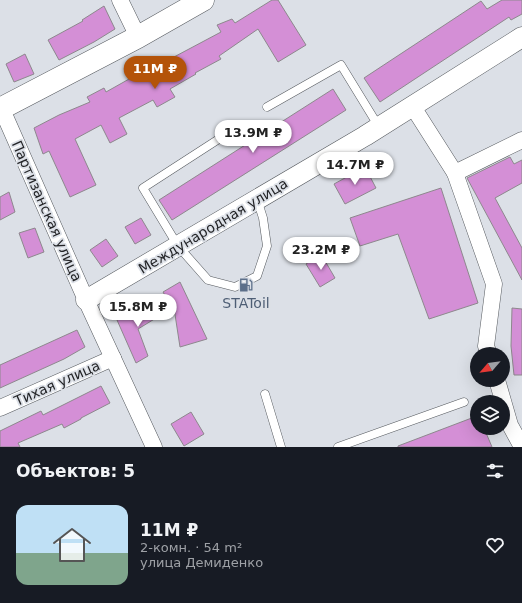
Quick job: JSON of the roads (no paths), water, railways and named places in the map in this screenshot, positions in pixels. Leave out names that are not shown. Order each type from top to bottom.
[{"type":"main road","points":[[0,108],[138,37],[203,0]]},
{"type":"street","points":[[120,0],[138,37]]},
{"type":"street","name":"Международная улица","points":[[86,300],[379,127],[522,37]]},
{"type":"street","points":[[413,106],[455,173],[494,284],[486,347]]},
{"type":"street","name":"Партизанская улица","points":[[0,108],[154,447]]},
{"type":"street","points":[[455,173],[522,140]]},
{"type":"street","name":"Тихая улица","points":[[0,408],[113,358]]},
{"type":"street","points":[[499,387],[510,425],[522,447]]},
{"type":"lane","points":[[267,107],[341,65],[379,127]]},
{"type":"lane","points":[[225,135],[143,188],[178,246],[208,280],[235,287],[257,276],[267,246],[263,218],[257,200]]},
{"type":"lane","points":[[265,394],[281,447]]},
{"type":"lane","points":[[338,447],[464,402]]},
{"type":"place","name":"STAToil","points":[[246,285]]}]
